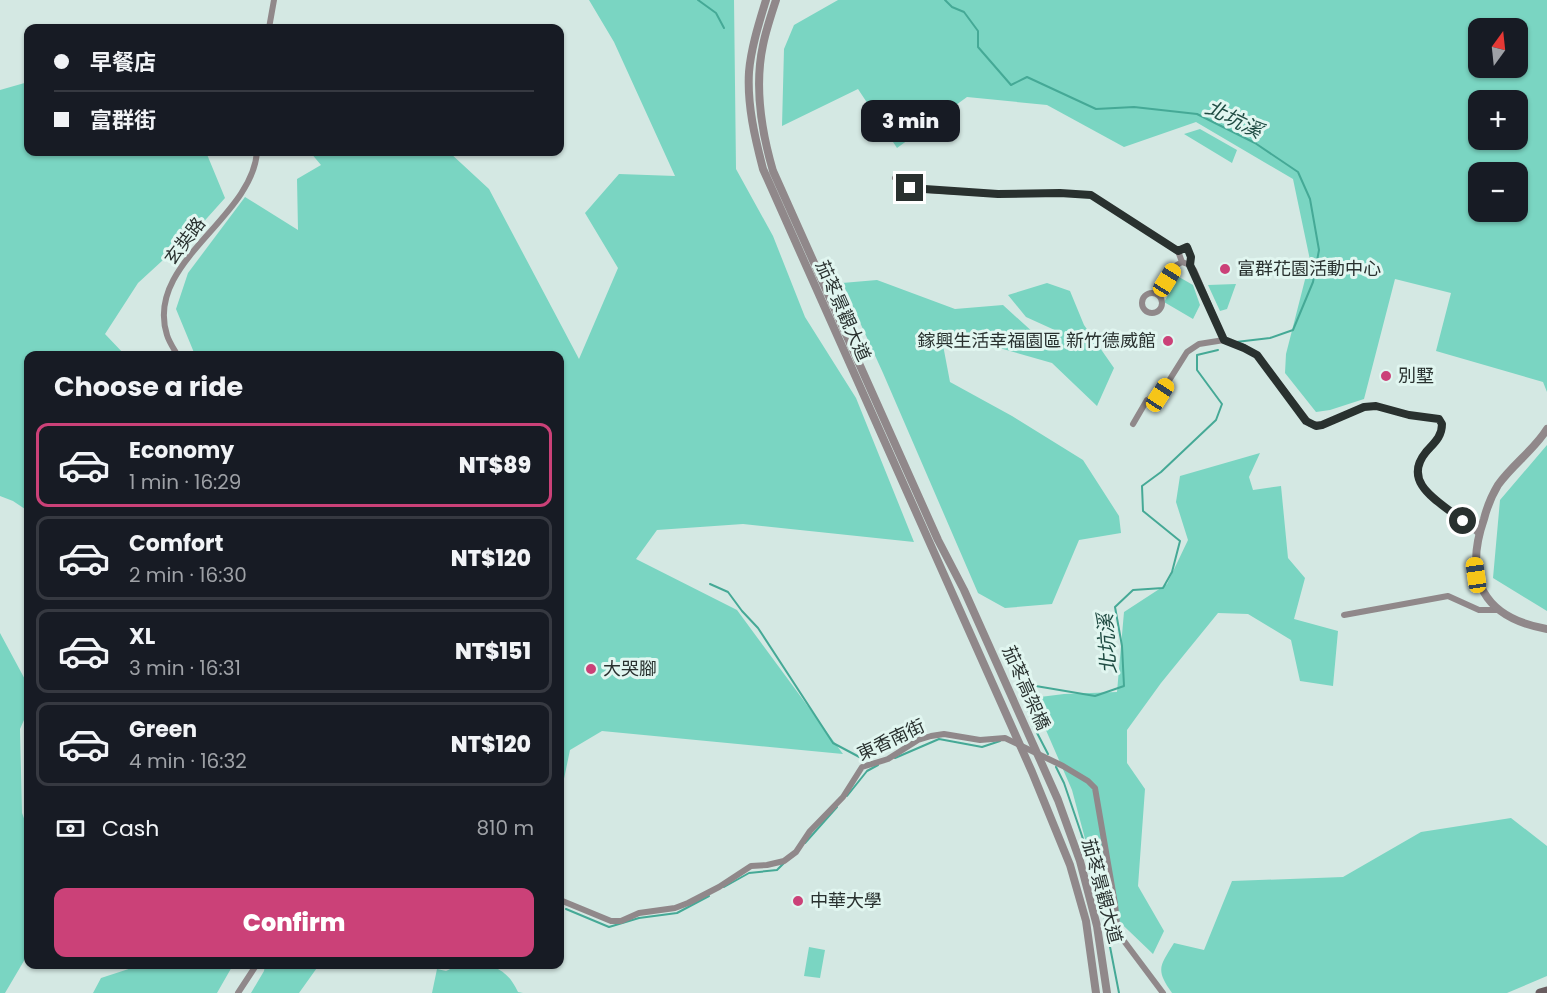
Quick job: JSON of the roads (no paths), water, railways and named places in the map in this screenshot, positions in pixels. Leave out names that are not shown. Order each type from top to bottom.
[{"type":"main road","points":[[1540,993],[1547,991]]},
{"type":"street","points":[[270,24],[274,0]]},
{"type":"street","points":[[762,30],[766,0]]},
{"type":"street","points":[[762,30],[776,0]]},
{"type":"street","name":"茄苳景觀大道","points":[[762,30],[761,124],[774,171],[938,540],[964,590]]},
{"type":"street","name":"茄苳景觀大道","points":[[762,30],[749,72],[753,126],[763,169],[952,595]]},
{"type":"street","name":"玄奘路","points":[[175,351],[167,335],[164,316],[165,304],[172,285],[182,266],[243,190],[253,169],[256,156]]},
{"type":"street","points":[[895,178],[910,188],[925,190],[998,194],[1091,195],[1178,251],[1182,262],[1190,265]]},
{"type":"street","points":[[1178,251],[1187,247],[1191,257],[1190,265],[1224,340]]},
{"type":"street","points":[[1158,295],[1175,266],[1182,262]]},
{"type":"street","points":[[1133,424],[1147,400],[1160,395],[1187,352],[1199,344],[1224,340],[1257,355],[1306,421],[1316,426],[1364,407],[1376,406],[1409,415],[1439,419],[1442,424],[1439,437],[1419,462],[1418,478],[1430,494],[1478,533]]},
{"type":"street","points":[[1547,429],[1541,440],[1509,471],[1497,487],[1478,533],[1474,562],[1481,588],[1497,610],[1513,620],[1547,629]]},
{"type":"street","name":"茄苳高架橋","points":[[964,590],[1058,800]]},
{"type":"street","name":"茄苳高架橋","points":[[952,595],[1045,805]]},
{"type":"street","points":[[1344,615],[1448,596],[1479,610],[1497,610]]},
{"type":"street","name":"東香南街","points":[[564,902],[611,921],[621,921],[650,911],[675,908],[719,887],[751,866],[784,861],[843,797],[862,767],[888,759],[918,740],[931,736],[944,734],[980,740],[1005,738],[1063,766],[1088,781],[1095,788],[1118,933],[1163,993]]},
{"type":"street","name":"茄苳景觀大道","points":[[1058,800],[1080,861],[1097,926],[1107,993]]},
{"type":"street","name":"茄苳景觀大道","points":[[1045,805],[1070,865],[1086,921],[1096,993]]},
{"type":"street","points":[[238,993],[253,969]]},
{"type":"waterway","points":[[698,0],[716,13],[724,28]]},
{"type":"waterway","name":"北坑溪","points":[[945,0],[952,7],[964,12],[978,31],[978,47],[1011,85],[1027,77],[1096,109],[1134,107],[1197,114],[1255,143],[1298,172],[1310,199],[1319,250],[1313,282],[1293,330],[1270,338],[1236,342]]},
{"type":"waterway","name":"北坑溪","points":[[1048,754],[1035,729],[1018,683],[1095,696],[1124,686],[1122,646],[1115,607],[1133,590],[1163,588],[1172,572],[1180,541],[1143,511],[1142,486],[1161,472],[1216,420],[1222,404],[1197,370],[1197,355],[1218,350]]},
{"type":"waterway","points":[[710,584],[728,592],[758,628],[833,743],[865,760]]},
{"type":"waterway","points":[[895,758],[939,739],[982,747],[1000,741]]},
{"type":"waterway","points":[[847,796],[867,771],[878,765]]},
{"type":"waterway","name":"北坑溪","points":[[1056,767],[1064,783],[1097,880],[1119,993]]},
{"type":"waterway","points":[[805,843],[837,807]]},
{"type":"waterway","points":[[724,887],[749,873],[777,870],[784,863]]},
{"type":"waterway","points":[[566,909],[609,927],[639,918],[677,913],[709,896]]},
{"type":"place","name":"富群花園活動中心","points":[[1225,269]]},
{"type":"place","name":"鎵興生活幸福園區 新竹德威館","points":[[1168,341]]},
{"type":"place","name":"別墅","points":[[1386,376]]},
{"type":"place","name":"大哭腳","points":[[591,669]]},
{"type":"place","name":"中華大學","points":[[798,901]]}]
